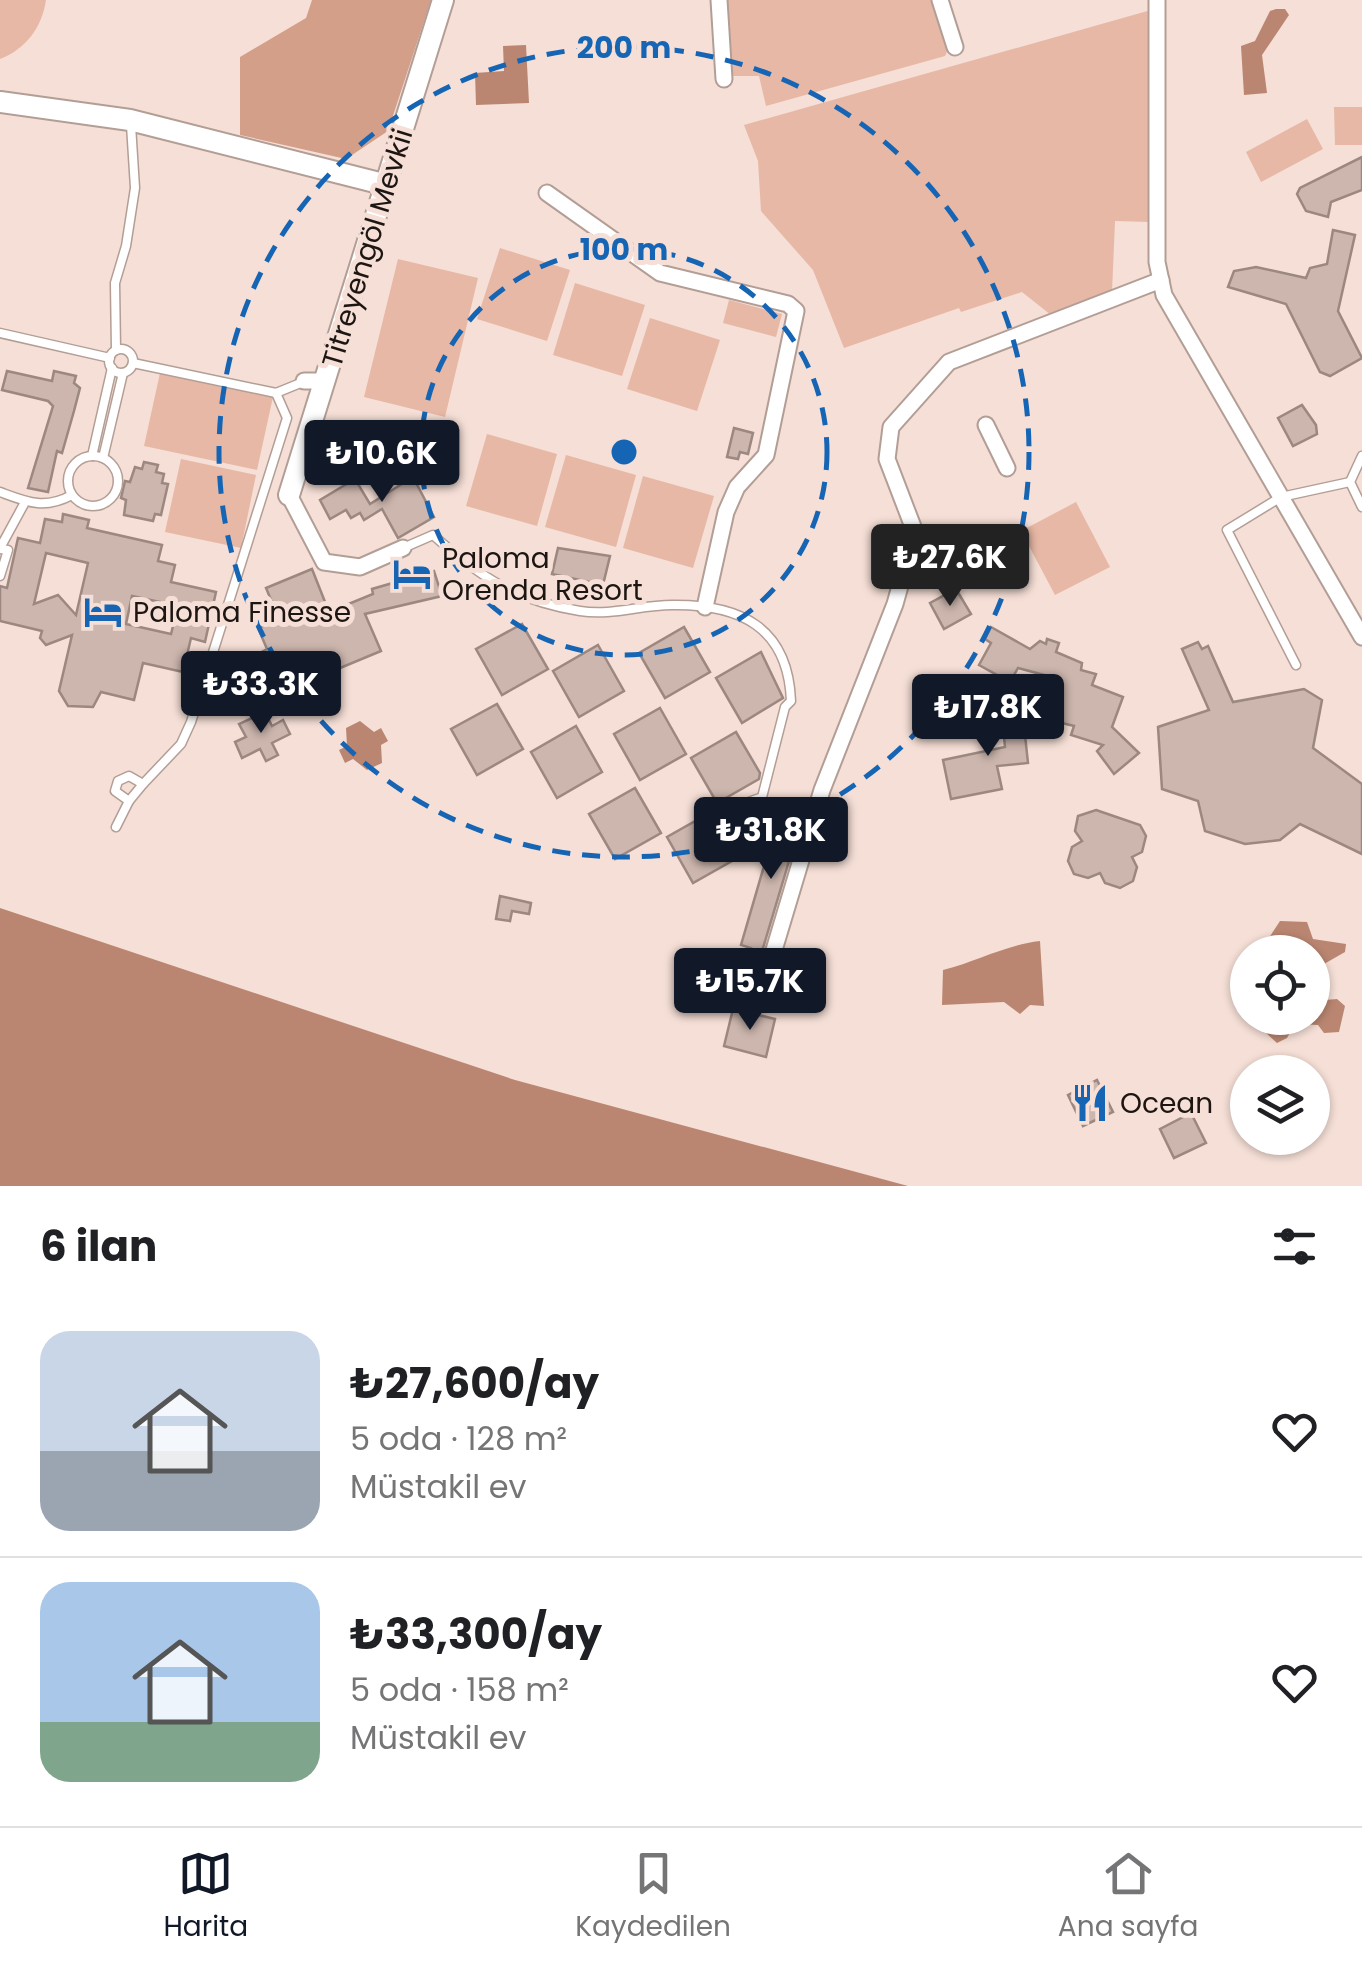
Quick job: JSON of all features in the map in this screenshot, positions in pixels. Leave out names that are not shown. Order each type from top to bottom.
[{"type":"street","name":"Titreyengöl Mevkii","points":[[289,496],[443,0]]},
{"type":"street","points":[[719,0],[724,79]]},
{"type":"street","points":[[940,0],[956,48]]},
{"type":"street","points":[[1157,0],[1156,224],[1161,280],[1181,327],[1362,637]]},
{"type":"street","points":[[0,102],[130,120],[388,185]]},
{"type":"street","points":[[548,193],[660,273],[788,304],[796,311],[766,454],[738,487],[726,512],[706,607]]},
{"type":"street","points":[[764,980],[822,790],[895,604],[915,532],[887,459],[892,427],[948,362],[1161,280]]},
{"type":"street","points":[[304,382],[326,381]]},
{"type":"street","points":[[986,425],[1007,468]]},
{"type":"street","points":[[289,496],[324,562],[360,568],[403,548]]},
{"type":"lane","points":[[92,456],[112,368],[115,283],[126,246],[135,188],[130,120]]},
{"type":"lane","points":[[0,333],[113,354],[130,353],[133,364]]},
{"type":"lane","points":[[103,458],[123,373],[133,364]]},
{"type":"lane","points":[[133,364],[276,393],[304,382]]},
{"type":"lane","points":[[112,368],[123,373]]},
{"type":"lane","points":[[116,827],[129,801],[181,744],[191,722],[287,418],[276,393]]},
{"type":"lane","points":[[305,445],[443,468],[442,442],[366,430],[363,454]]},
{"type":"lane","points":[[1350,482],[1362,456]]},
{"type":"lane","points":[[103,458],[118,477],[109,500],[91,506],[72,495],[69,474],[80,460],[103,458]]},
{"type":"lane","points":[[1296,664],[1227,530],[1281,496],[1350,482]]},
{"type":"lane","points":[[1350,482],[1362,507]]},
{"type":"lane","points":[[0,492],[24,504],[50,504],[72,495]]},
{"type":"lane","points":[[0,576],[8,550],[0,548],[24,504]]},
{"type":"lane","points":[[403,548],[433,534],[480,577],[582,612],[611,613],[670,604],[706,607],[736,612],[766,628],[786,664],[791,701],[785,707],[760,798]]},
{"type":"lane","points":[[129,801],[118,796],[118,781],[129,776],[144,784]]},
{"type":"shaded area","points":[[0,0],[46,0],[31,36],[0,59]]},
{"type":"shaded area","points":[[312,0],[431,0],[388,131],[346,159],[240,135],[240,57],[306,18]]},
{"type":"shaded area","points":[[725,0],[932,0],[949,47],[945,56],[766,106],[759,76],[728,76]]},
{"type":"shaded area","points":[[1285,9],[1289,15],[1262,55],[1267,93],[1244,95],[1241,46],[1255,41],[1270,11]]},
{"type":"shaded area","points":[[1151,10],[1150,222],[1115,221],[1112,292],[1051,315],[1022,292],[961,312],[959,308],[844,348],[813,270],[761,211],[758,161],[744,125]]},
{"type":"shaded area","points":[[526,45],[529,103],[476,105],[475,73],[504,71],[503,46]]},
{"type":"shaded area","points":[[1334,107],[1362,107],[1362,145],[1335,145]]},
{"type":"shaded area","points":[[1307,119],[1323,149],[1261,182],[1246,152]]},
{"type":"shaded area","points":[[500,248],[570,270],[547,341],[477,319]]},
{"type":"shaded area","points":[[398,259],[478,278],[445,417],[364,397]]},
{"type":"shaded area","points":[[575,283],[645,305],[622,376],[553,355]]},
{"type":"shaded area","points":[[729,300],[782,314],[776,337],[723,323]]},
{"type":"shaded area","points":[[650,318],[720,340],[697,411],[627,389]]},
{"type":"shaded area","points":[[160,373],[273,397],[257,470],[144,446]]},
{"type":"shaded area","points":[[487,434],[557,454],[537,526],[466,506]]},
{"type":"shaded area","points":[[566,455],[636,475],[616,547],[545,527]]},
{"type":"shaded area","points":[[181,459],[256,475],[241,548],[165,532]]},
{"type":"shaded area","points":[[643,476],[714,496],[693,568],[623,548]]},
{"type":"shaded area","points":[[1076,502],[1110,567],[1055,595],[1021,531]]},
{"type":"shaded area","points":[[360,721],[374,732],[381,728],[388,741],[381,745],[382,763],[367,770],[353,759],[345,763],[339,750],[347,746],[346,728]]},
{"type":"shaded area","points":[[0,908],[515,1080],[908,1186],[0,1186]]},
{"type":"shaded area","points":[[1280,921],[1307,922],[1312,935],[1271,935]]},
{"type":"shaded area","points":[[1040,941],[1044,1006],[1030,1005],[1020,1014],[1004,1002],[942,1005],[943,970]]},
{"type":"shaded area","points":[[1330,942],[1346,944],[1345,952],[1330,961]]},
{"type":"shaded area","points":[[1337,999],[1345,1006],[1339,1032],[1330,1033],[1330,1000]]},
{"type":"shaded area","points":[[1268,1035],[1289,1035],[1287,1038],[1277,1043]]},
{"type":"building","points":[[1362,157],[1362,190],[1331,202],[1328,217],[1306,211],[1297,194],[1300,188]]},
{"type":"building","points":[[1333,230],[1355,235],[1338,311],[1362,358],[1330,376],[1320,372],[1286,304],[1228,287],[1234,271],[1256,267],[1306,278],[1310,268],[1327,264]]},
{"type":"building","points":[[7,371],[52,381],[54,371],[76,376],[74,383],[80,388],[62,453],[57,451],[48,492],[28,488],[53,406],[48,401],[2,390]]},
{"type":"building","points":[[1302,405],[1316,425],[1317,434],[1293,446],[1278,418]]},
{"type":"building","points":[[734,428],[753,433],[748,454],[740,452],[738,459],[727,457]]},
{"type":"building","points":[[144,462],[158,465],[156,472],[164,474],[162,483],[168,484],[161,515],[155,514],[153,521],[124,515],[126,500],[121,498],[125,481],[130,482],[135,467],[142,469]]},
{"type":"building","points":[[413,477],[434,517],[398,538],[382,509],[364,520],[360,513],[351,518],[346,510],[330,519],[320,500],[355,479],[370,504]]},
{"type":"building","name":"Paloma Finesse","points":[[63,514],[89,520],[87,528],[162,545],[158,561],[175,565],[171,582],[216,592],[205,642],[191,638],[183,672],[143,663],[134,700],[101,692],[93,707],[68,706],[59,691],[72,635],[46,645],[40,638],[42,631],[0,621],[0,586],[7,588],[18,538],[40,543],[45,519],[62,522]],"holes":[[[46,553],[88,563],[76,615],[58,595],[34,604]],[[132,596],[178,606],[171,634],[126,624]]]},
{"type":"building","points":[[558,548],[610,556],[603,585],[552,574]]},
{"type":"building","points":[[312,569],[329,612],[373,594],[372,589],[434,571],[442,596],[365,614],[381,651],[328,673],[330,678],[287,696],[279,678],[257,690],[243,662],[267,649],[258,628],[279,619],[266,588]]},
{"type":"building","points":[[956,589],[971,614],[944,629],[930,603]]},
{"type":"building","points":[[522,624],[548,669],[502,695],[476,649]]},
{"type":"building","points":[[684,627],[710,672],[665,698],[639,653]]},
{"type":"building","points":[[991,627],[1030,649],[1040,641],[1046,644],[1047,639],[1059,643],[1056,652],[1082,663],[1081,670],[1096,674],[1092,685],[1123,697],[1112,727],[1139,753],[1114,774],[1097,751],[1103,745],[1071,735],[1074,726],[1030,715],[1034,698],[1053,703],[1059,679],[1018,668],[1010,682],[979,665],[991,643],[985,639]]},
{"type":"building","points":[[1198,642],[1202,649],[1208,646],[1233,702],[1304,689],[1322,700],[1313,748],[1362,784],[1362,854],[1300,824],[1280,840],[1245,844],[1205,831],[1198,801],[1162,789],[1158,727],[1209,710],[1182,649]]},
{"type":"building","points":[[598,645],[624,691],[579,717],[553,671]]},
{"type":"building","points":[[761,652],[783,698],[742,723],[716,678]]},
{"type":"building","points":[[1010,698],[1025,735],[1028,763],[997,766],[1002,789],[951,799],[943,760],[1005,747],[1004,737],[1008,736],[995,704]]},
{"type":"building","points":[[497,704],[523,749],[477,775],[451,729]]},
{"type":"building","points":[[660,708],[686,754],[640,780],[614,734]]},
{"type":"building","points":[[265,712],[272,726],[283,720],[290,734],[272,743],[278,755],[266,761],[260,749],[242,758],[235,742],[246,737],[239,724]]},
{"type":"building","points":[[576,726],[602,772],[557,798],[531,752]]},
{"type":"building","points":[[736,732],[760,773],[759,779],[717,803],[691,758]]},
{"type":"building","points":[[635,788],[661,833],[615,859],[589,814]]},
{"type":"building","points":[[782,804],[793,808],[790,818],[801,821],[760,958],[749,955],[751,948],[741,945]]},
{"type":"building","points":[[1096,810],[1140,825],[1146,836],[1142,852],[1132,857],[1137,867],[1133,881],[1120,888],[1105,883],[1100,873],[1088,878],[1074,874],[1068,861],[1072,847],[1082,841],[1075,831],[1078,816]]},
{"type":"building","points":[[713,811],[739,857],[693,883],[667,837]]},
{"type":"building","points":[[500,896],[531,903],[529,914],[512,911],[510,921],[496,919]]},
{"type":"building","points":[[733,1009],[775,1019],[766,1057],[724,1046]]},
{"type":"building","name":"Ocean","points":[[1097,1080],[1113,1112],[1083,1126],[1068,1095]]},
{"type":"building","points":[[1191,1113],[1206,1143],[1174,1158],[1160,1129]]},
{"type":"place","name":"Paloma Orenda Resort","points":[[412,574]]},
{"type":"place","name":"Paloma Finesse","points":[[103,612]]},
{"type":"place","name":"Ocean","points":[[1090,1103]]}]
